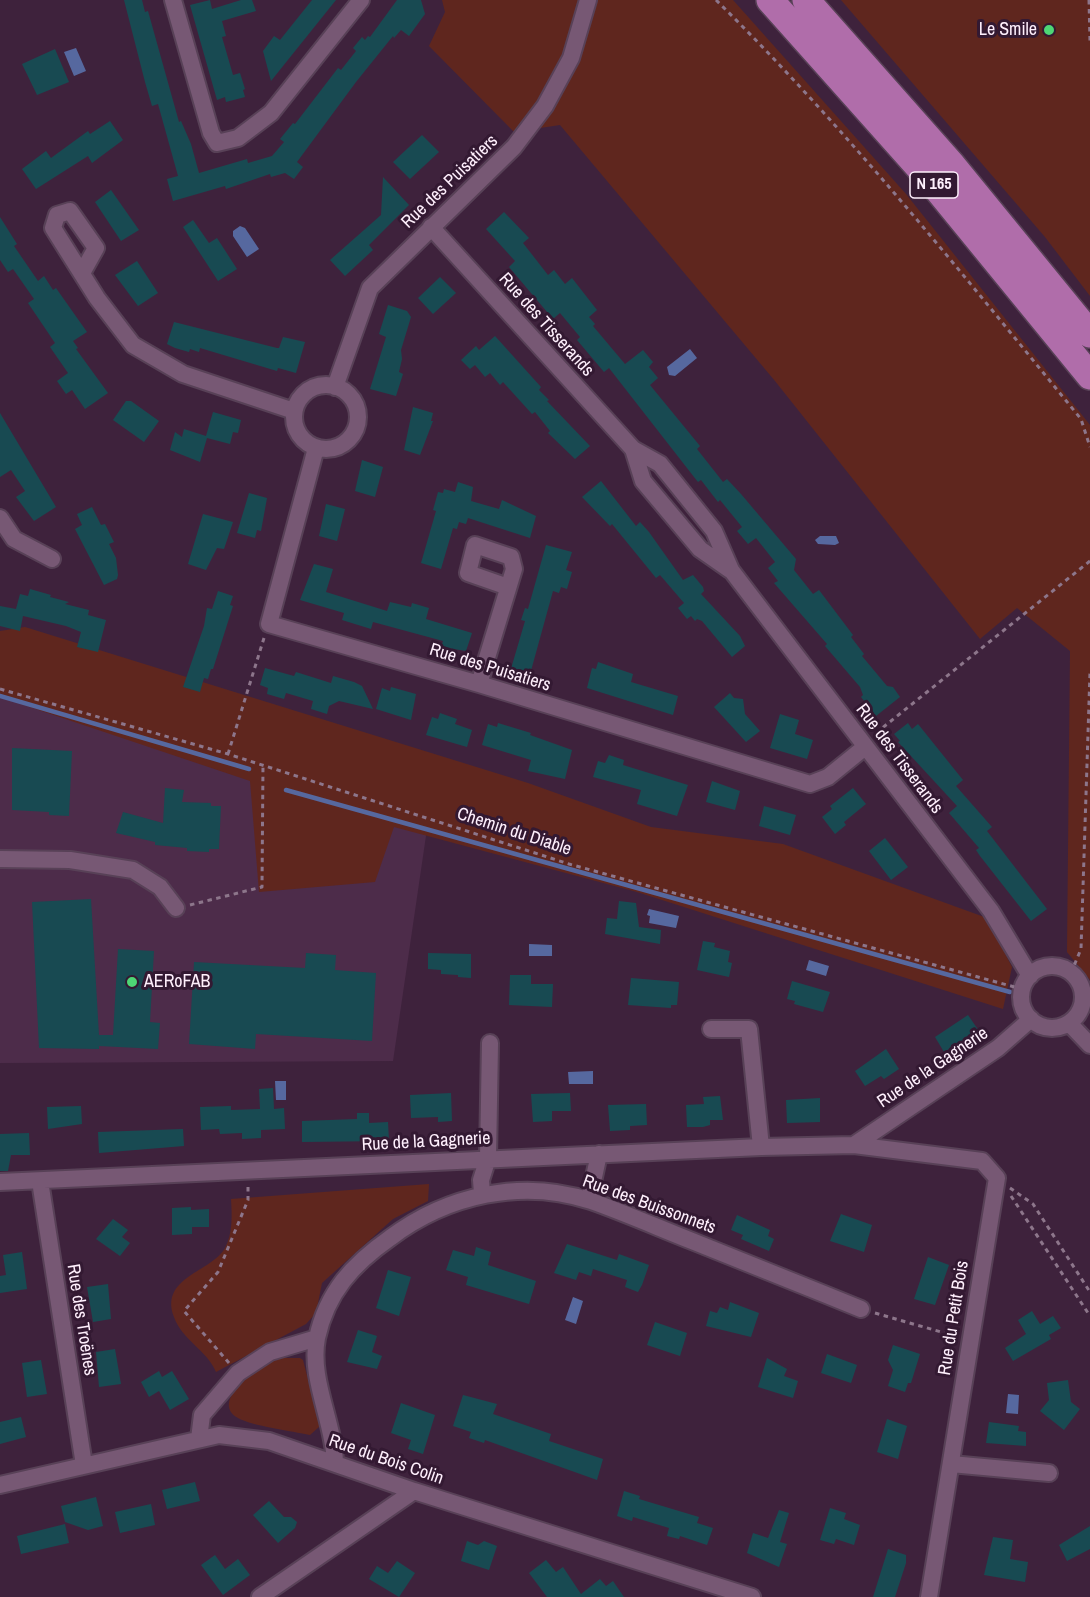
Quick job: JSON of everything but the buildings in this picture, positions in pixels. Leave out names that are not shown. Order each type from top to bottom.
[{"type":"highway","name":"N 165","points":[[770,0],[925,174],[1090,376]]},
{"type":"highway","name":"N 165","points":[[806,0],[952,165],[1090,334]]},
{"type":"street","points":[[173,0],[211,133],[217,142],[238,138],[271,113],[361,0]]},
{"type":"street","name":"Rue des Puisatiers","points":[[335,387],[369,288],[514,147],[544,106],[571,58],[588,0]]},
{"type":"street","name":"Rue des Tisserands","points":[[431,227],[633,449],[660,464],[714,531],[731,570],[991,911],[1026,982]]},
{"type":"street","points":[[82,273],[97,298],[133,345],[183,374],[294,411]]},
{"type":"street","points":[[314,387],[335,387],[351,398],[358,417],[357,427],[345,443],[326,450],[316,448],[301,437],[294,420],[294,411],[298,401],[314,387]]},
{"type":"street","points":[[268,624],[316,448]]},
{"type":"street","name":"Rue des Tisserands","points":[[633,449],[643,481],[699,549],[731,570]]},
{"type":"street","points":[[0,518],[14,539],[52,559]]},
{"type":"street","points":[[479,684],[508,587]]},
{"type":"street","name":"Rue des Puisatiers","points":[[268,624],[479,684],[810,784],[828,777],[864,745]]},
{"type":"street","points":[[0,860],[70,860],[133,870],[160,887],[176,908]]},
{"type":"street","points":[[1055,966],[1071,973],[1087,997],[1069,1023],[1053,1028],[1038,1024],[1031,1019],[1022,1004],[1026,982],[1046,967],[1055,966]]},
{"type":"street","name":"Rue de la Gagnerie","points":[[854,1146],[998,1048],[1031,1019]]},
{"type":"street","points":[[1069,1023],[1090,1045]]},
{"type":"street","points":[[711,1029],[749,1029],[761,1147]]},
{"type":"street","points":[[482,1193],[481,1180],[488,1158],[490,1043]]},
{"type":"street","name":"Rue de la Gagnerie","points":[[0,1182],[488,1158],[761,1147],[854,1146],[982,1161],[997,1178]]},
{"type":"street","points":[[589,1200],[599,1154]]},
{"type":"street","name":"Rue du Petit Bois","points":[[929,1597],[997,1178]]},
{"type":"street","name":"Rue des Troënes","points":[[40,1181],[84,1465]]},
{"type":"street","name":"Rue des Buissonnets","points":[[335,1463],[335,1442],[316,1365],[317,1338],[337,1286],[372,1250],[416,1218],[482,1193],[533,1191],[589,1200],[861,1309]]},
{"type":"street","points":[[199,1439],[202,1415],[238,1373],[270,1352],[317,1338]]},
{"type":"street","name":"Rue du Bois Colin","points":[[0,1485],[219,1435],[269,1441],[704,1591],[752,1597]]},
{"type":"street","points":[[951,1464],[1049,1473]]},
{"type":"street","points":[[260,1597],[414,1491]]},
{"type":"path","points":[[716,0],[758,42],[944,251],[1081,419],[1090,447]]},
{"type":"path","points":[[1089,0],[1090,42]]},
{"type":"path","points":[[864,745],[1090,561]]},
{"type":"path","points":[[228,754],[268,624]]},
{"type":"path","points":[[1071,973],[1081,949],[1090,672]]},
{"type":"path","name":"Chemin du Diable","points":[[0,689],[228,754],[569,864],[1026,982]]},
{"type":"path","points":[[176,908],[262,887],[262,765]]},
{"type":"path","points":[[238,1373],[184,1311],[218,1272],[248,1200],[248,1170]]},
{"type":"path","points":[[997,1178],[1033,1204],[1090,1292]]},
{"type":"path","points":[[997,1178],[1024,1212],[1090,1316]]},
{"type":"path","points":[[861,1309],[970,1340]]},
{"type":"shaded area","points":[[442,0],[733,0],[906,194],[1090,425],[1090,980],[1067,952],[1070,651],[1017,608],[980,639],[775,381],[560,125],[514,132],[429,46],[445,12]]},
{"type":"shaded area","points":[[841,0],[1090,0],[1090,296],[1045,237]]},
{"type":"shaded area","points":[[25,627],[528,783],[651,827],[783,844],[987,918],[1012,967],[1003,1009],[637,892],[394,827],[375,882],[259,892],[250,781],[0,697],[0,631]]},
{"type":"shaded area","points":[[0,696],[428,822],[393,1061],[0,1063]]},
{"type":"shaded area","points":[[429,1184],[428,1201],[393,1219],[322,1283],[316,1313],[306,1324],[216,1372],[207,1357],[188,1339],[178,1325],[171,1304],[174,1293],[189,1276],[218,1256],[225,1248],[231,1230],[231,1199]]},
{"type":"shaded area","points":[[280,1358],[303,1360],[320,1426],[310,1435],[253,1423],[238,1418],[230,1410],[229,1402],[242,1383],[252,1374]]},
{"type":"water","points":[[76,48],[86,71],[74,76],[64,52]]},
{"type":"water","points":[[240,226],[245,228],[259,249],[247,257],[233,236],[233,231]]},
{"type":"water","points":[[690,349],[697,358],[675,376],[669,375],[667,367]]},
{"type":"water","points":[[820,536],[836,536],[839,543],[835,545],[818,544],[815,540]]},
{"type":"water","points":[[649,909],[679,916],[676,928],[649,923],[650,916],[647,915]]},
{"type":"water","points":[[529,944],[552,945],[552,956],[529,956]]},
{"type":"water","points":[[809,960],[829,966],[826,976],[806,970]]},
{"type":"water","points":[[593,1071],[593,1084],[569,1084],[568,1072]]},
{"type":"water","points":[[275,1081],[286,1081],[286,1100],[276,1100]]},
{"type":"water","points":[[573,1297],[583,1301],[576,1324],[565,1320]]},
{"type":"water","points":[[1008,1394],[1019,1395],[1018,1414],[1006,1413]]},
{"type":"waterway","points":[[0,696],[249,769]]},
{"type":"waterway","points":[[286,790],[1010,992]]},
{"type":"place","name":"Le Smile","points":[[1049,30]]},
{"type":"place","name":"AERoFAB","points":[[132,982]]}]
